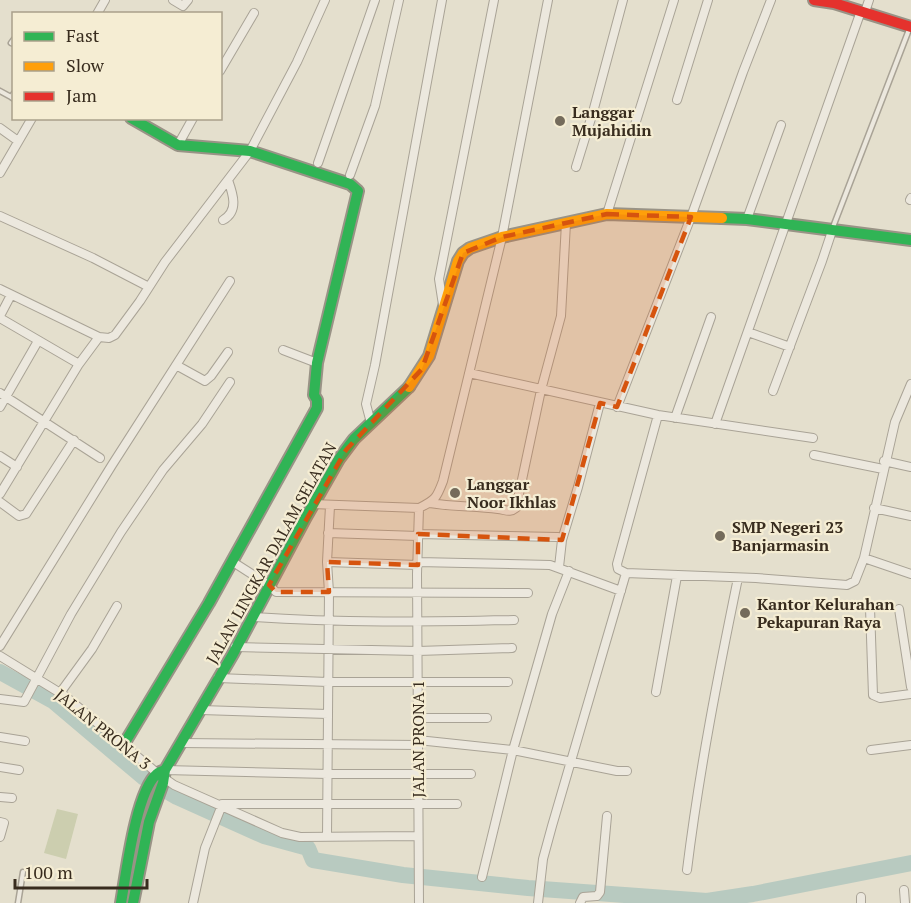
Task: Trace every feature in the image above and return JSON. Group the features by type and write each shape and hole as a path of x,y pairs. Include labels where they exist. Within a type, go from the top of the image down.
{"main road":[{"path":"814,0 834,3 910,26"},
{"path":"124,744 233,562 317,408 314,395 317,363 358,191 350,184 250,152 178,145 134,120"},
{"name":"JALAN LINGKAR DALAM SELATAN","path":"121,903 129,891 162,780 181,743 253,617 312,504 346,450 414,381 429,356 458,261 463,253 470,248 502,237 607,214 747,219 911,240"},
{"name":"JALAN LINGKAR DALAM SELATAN","path":"129,891 133,903"}],"street":[{"path":"173,0 184,7"},
{"path":"0,289 99,337 110,338 115,335 165,262 250,152 297,62 325,0"},
{"path":"318,163 375,0"},
{"path":"350,175 375,106 399,0"},
{"path":"371,423 366,404 442,0"},
{"path":"444,308 439,279 494,0"},
{"path":"312,504 419,508 434,501 443,481 502,237 548,0"},
{"path":"576,167 623,0"},
{"path":"607,214 674,0"},
{"path":"677,100 708,0"},
{"path":"617,407 691,217 771,0"},
{"path":"715,424 863,11 869,0"},
{"path":"222,68 254,13"},
{"path":"0,173 31,120"},
{"path":"178,145 192,120"},
{"path":"747,219 781,125"},
{"path":"0,128 18,141"},
{"path":"223,220 228,218 233,210 232,191 228,180"},
{"path":"0,216 149,286"},
{"path":"430,503 515,510 519,501 541,390 561,316 567,223"},
{"path":"773,391 832,231"},
{"path":"0,646 230,281"},
{"path":"11,295 0,317 79,364"},
{"path":"675,418 711,316"},
{"path":"748,332 790,347"},
{"path":"0,494 79,364 99,337"},
{"path":"0,407 3,395 38,341"},
{"path":"283,350 317,363"},
{"path":"176,365 206,381 228,352"},
{"path":"469,373 658,415 813,438"},
{"path":"0,699 24,702 71,614 121,532 163,470 202,424 230,382"},
{"path":"658,415 617,564 618,569 626,573 847,585 855,581 864,558 895,422 911,384"},
{"path":"3,395 100,458"},
{"path":"559,567 562,540 600,403"},
{"path":"0,502 19,516 26,514 74,440"},
{"path":"814,455 911,467"},
{"path":"0,456 16,467"},
{"path":"327,837 329,592 327,562 330,506"},
{"name":"JALAN PRONA 1","path":"419,508 417,574 419,903"},
{"path":"874,508 911,516"},
{"path":"328,533 557,537 562,540"},
{"path":"864,558 911,574"},
{"path":"233,562 276,592 528,593"},
{"path":"327,562 518,564 559,567 621,591"},
{"path":"482,877 513,750 552,614 569,571"},
{"path":"538,903 543,859 626,573"},
{"path":"656,692 677,576"},
{"path":"687,870 700,776 738,578"},
{"path":"60,693 92,649 117,606"},
{"path":"870,608 873,695 880,698 911,694"},
{"path":"899,609 911,687"},
{"path":"253,617 329,622 418,623 514,620"},
{"path":"235,647 329,651 512,648"},
{"name":"JALAN PRONA 3","path":"0,656 60,693 124,744 162,780 282,833 294,836 327,837 418,836"},
{"path":"218,678 328,682 508,682"},
{"path":"201,710 328,714"},
{"path":"418,718 487,717"},
{"path":"0,737 25,741"},
{"path":"181,743 328,745 418,742 513,750 627,771"},
{"path":"871,750 911,745"},
{"path":"0,767 19,770"},
{"path":"162,780 328,774 471,774"},
{"path":"0,797 12,798"},
{"path":"193,903 201,862 220,806 457,804"},
{"path":"580,903 583,897 597,896 600,892 608,816"},
{"path":"0,837 2,823"},
{"path":"904,890 905,903"}],"lane":[{"path":"832,231 910,26"},
{"path":"0,91 12,96"},
{"path":"18,903 23,872"}],"highlighted area":[{"path":"607,214 691,217 617,407 600,403 562,540 418,534 418,565 327,562 329,592 276,592 269,585 346,450 422,369 463,253 502,237"}],"green space":[{"path":"57,809 78,814 66,859 44,853"}],"waterway":[{"path":"0,672 53,701 143,777 177,797 264,836 308,848 313,860 403,875 528,888 707,901 911,863"}],"traffic: fast":[{"path":"124,744 209,603 317,408 314,395 317,363 358,191 350,184 250,151 178,145 134,120"},
{"path":"722,218 747,219 911,240"},
{"path":"121,903 133,834 143,797 150,783 158,773 165,770 233,654 339,459 354,439 409,387"},
{"path":"133,903 149,822 163,783 165,770"}],"traffic: slow":[{"path":"409,387 429,356 458,261 470,248 502,237 607,214 722,218"}],"traffic: jam":[{"path":"814,0 834,3 911,27"}],"place":[{"name":"Langgar Mujahidin","path":"560,121"},
{"name":"Langgar Noor Ikhlas","path":"455,493"},
{"name":"SMP Negeri 23 Banjarmasin","path":"720,536"},
{"name":"Kantor Kelurahan Pekapuran Raya","path":"745,613"}]}
